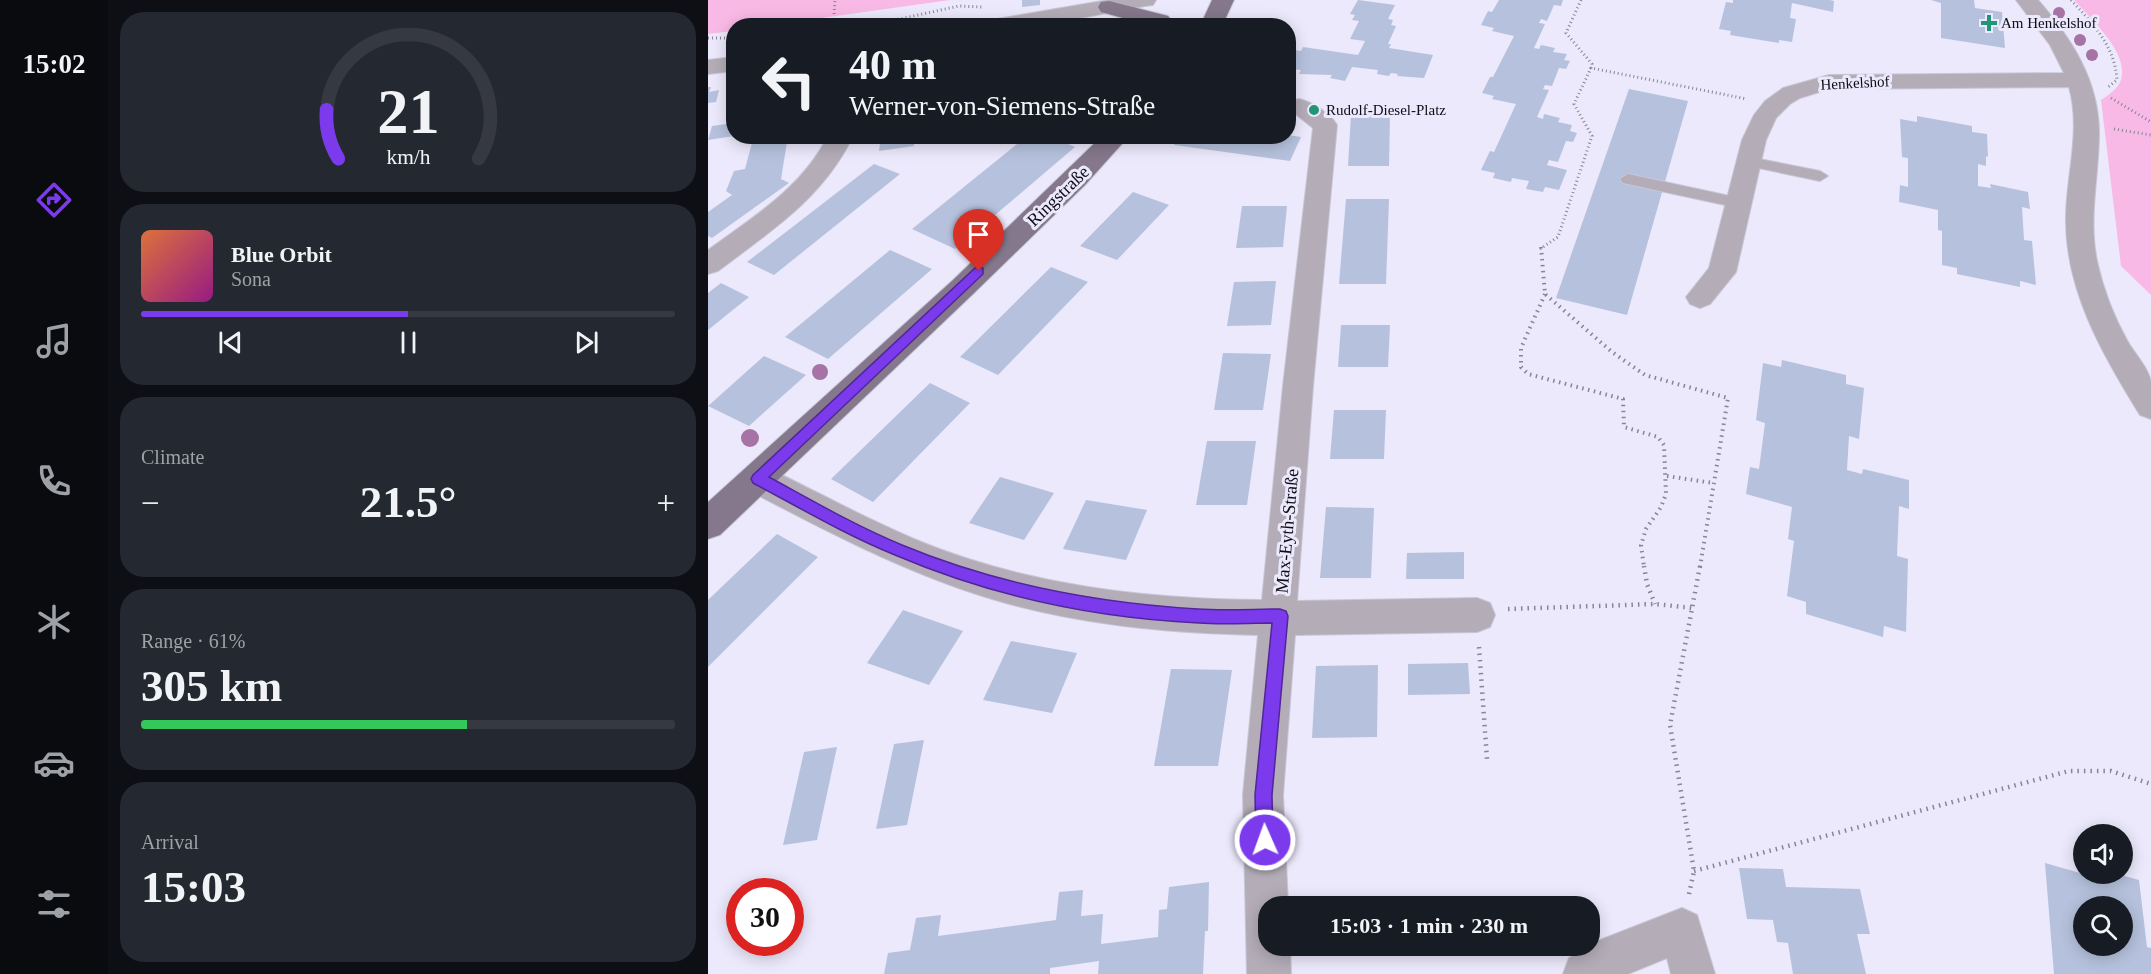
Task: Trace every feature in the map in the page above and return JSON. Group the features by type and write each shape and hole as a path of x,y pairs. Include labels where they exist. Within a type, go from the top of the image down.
{"main road":[{"path":"1215,18 1223,0"},
{"path":"1109,7 1149,18"},
{"name":"Ringstraße","path":"708,524 1012,240 1109,144"}],"street":[{"path":"1029,18 1082,6 1109,7 1145,0"},
{"path":"2027,0 2053,32 2081,84 2086,124 2078,221 2084,262 2108,334 2151,406"},
{"path":"708,67 726,65"},
{"name":"Henkelshof","path":"1700,297 1722,272 1760,124 1774,104 1797,89 1829,82 2081,84"},
{"name":"Max-Eyth-Straße","path":"1269,974 1263,795 1298,386 1312,116"},
{"path":"708,264 799,194 829,160 838,144"},
{"path":"758,479 863,534 901,551 995,584 1053,598 1121,609 1200,616 1477,615"},
{"path":"1585,974 1616,956 1682,930 1694,974"}],"lane":[{"path":"1749,162 1820,176"},
{"path":"1628,179 1739,203"}],"path":[{"path":"834,14 835,0"},
{"path":"1581,0 1566,33 1592,64 1574,104 1592,136 1558,237 1540,248 1545,294 1521,348 1521,367 1528,374 1623,399 1624,427 1658,437 1664,445 1667,476 1663,501 1646,529 1641,545 1647,584 1655,604"},
{"path":"2071,0 2106,41 2117,66 2117,80 2101,93 2081,84"},
{"path":"903,18 962,4 999,11 998,18"},
{"path":"708,38 726,38"},
{"path":"1591,68 1774,104"},
{"path":"2081,84 2102,93 2151,122"},
{"path":"2086,124 2151,135"},
{"path":"1545,294 1612,352 1645,375 1728,398 1693,608 1670,725 1694,871 1682,930"},
{"path":"1667,476 1713,483"},
{"path":"1486,759 1477,615 1519,607 1655,604 1693,608"},
{"path":"1694,871 2069,771 2091,768 2112,771 2151,784"}],"shaded area":[{"path":"708,0 950,0 821,18 726,18 726,32 708,34"},
{"path":"2074,0 2151,0 2151,295 2121,266 2101,100 2120,83 2121,65 2118,55 2105,34"}],"building":[{"path":"1022,0 1040,0 1040,5 1022,7"},
{"path":"1358,0 1395,5 1388,19 1393,20 1391,25 1396,26 1388,44 1391,44 1389,48 1433,55 1424,78 1397,76 1398,74 1391,73 1389,76 1377,74 1378,70 1352,67 1345,81 1330,78 1332,75 1299,74 1301,70 1296,70 1296,50 1301,51 1303,47 1358,55 1365,41 1350,39 1359,21 1352,20 1355,15 1350,14"},
{"path":"1499,0 1563,0 1561,6 1554,5 1547,21 1541,19 1539,23 1545,24 1534,48 1539,49 1541,45 1555,48 1553,52 1567,54 1564,60 1570,61 1566,69 1559,68 1552,86 1545,85 1543,89 1549,90 1537,117 1543,119 1544,114 1560,118 1558,122 1572,125 1570,131 1577,133 1573,142 1566,141 1558,162 1549,160 1547,165 1567,170 1559,190 1545,187 1543,192 1526,189 1529,181 1512,178 1511,182 1493,178 1495,173 1481,170 1490,151 1494,152 1516,104 1492,99 1494,96 1482,93 1514,36 1492,31 1494,28 1481,25 1488,11 1492,12"},
{"path":"1733,0 1834,1 1833,12 1792,3 1790,18 1796,19 1792,42 1779,40 1779,43 1730,35 1731,31 1719,29 1726,2 1733,3"},
{"path":"1931,0 1974,0 1975,8 2002,12 2005,48 1941,38 1941,3"},
{"path":"708,87 711,87 709,92 719,90 716,102 708,103"},
{"path":"1629,89 1688,101 1627,315 1556,298"},
{"path":"1351,114 1390,114 1389,166 1348,166"},
{"path":"1917,116 1972,126 1972,132 1987,134 1988,157 1986,156 1986,166 1978,164 1978,186 1991,188 1990,184 2028,192 2030,209 2022,207 2024,240 2032,241 2036,285 2020,281 2020,287 1957,274 1957,268 1942,265 1942,231 1938,230 1938,210 1899,202 1900,185 1908,187 1908,158 1902,157 1900,119 1917,122"},
{"path":"726,124 726,137 708,140 712,126"},
{"path":"1296,136 1301,137 1290,161 1174,145 1296,144"},
{"path":"752,144 787,144 781,179 789,183 712,238 708,236 708,212 732,195 726,191 734,171 745,169"},
{"path":"880,144 914,144 914,146 879,151"},
{"path":"1017,144 1068,144 1075,147 955,249 912,229"},
{"path":"874,164 900,174 774,275 747,262"},
{"path":"1133,192 1169,205 1117,260 1080,246"},
{"path":"1346,199 1389,199 1386,284 1339,284"},
{"path":"1242,206 1287,206 1283,247 1236,248"},
{"path":"890,250 932,269 828,359 785,337"},
{"path":"1051,267 1088,282 998,375 960,357"},
{"path":"1276,281 1271,325 1227,326 1234,282"},
{"path":"721,283 749,297 708,330 708,293"},
{"path":"1341,325 1390,325 1388,367 1338,367"},
{"path":"1223,353 1271,354 1263,410 1214,410"},
{"path":"764,356 806,375 749,426 708,406"},
{"path":"1782,360 1846,375 1846,384 1864,388 1859,439 1849,436 1847,470 1862,474 1863,469 1909,480 1909,509 1899,506 1897,556 1908,559 1906,632 1884,626 1883,637 1806,614 1806,602 1787,596 1794,541 1788,539 1792,507 1746,494 1750,467 1759,469 1765,423 1756,420 1763,363 1781,367"},
{"path":"930,383 970,403 873,502 831,479"},
{"path":"1334,410 1386,410 1384,459 1330,459"},
{"path":"1207,441 1256,441 1247,505 1196,505"},
{"path":"1000,477 1054,493 1024,540 969,523"},
{"path":"1086,500 1147,510 1126,560 1063,549"},
{"path":"1326,507 1374,508 1371,578 1320,578"},
{"path":"777,534 818,557 708,667 708,600"},
{"path":"1464,552 1464,579 1406,579 1407,553"},
{"path":"903,610 963,631 929,685 867,663"},
{"path":"1011,641 1077,653 1052,713 983,700"},
{"path":"1468,663 1470,694 1408,695 1408,664"},
{"path":"1378,665 1377,737 1312,738 1316,666"},
{"path":"1171,669 1232,670 1218,766 1154,766"},
{"path":"924,740 907,825 876,829 894,744"},
{"path":"837,747 817,840 783,845 804,752"},
{"path":"2045,863 2073,871 2073,884 2133,884 2133,878 2139,880 2147,947 2151,948 2151,974 2054,974"},
{"path":"1739,868 1783,869 1786,887 1860,889 1870,934 1857,934 1866,974 1793,974 1788,943 1777,942 1773,920 1747,919"},
{"path":"1209,882 1208,931 1205,931 1203,974 1098,974 1099,961 1050,968 1050,974 884,974 888,953 910,950 916,918 941,915 938,936 1056,920 1059,892 1083,890 1081,916 1103,914 1101,944 1158,937 1159,910 1167,909 1169,887"}],"place":[{"name":"Am Henkelshof","path":"1989,23"},
{"name":"Rudolf-Diesel-Platz","path":"1314,110"}],"route":[{"path":"979,271 758,479 863,534 901,551 995,584 1053,598 1121,609 1200,616 1280,616 1263,795 1265,840"}]}
